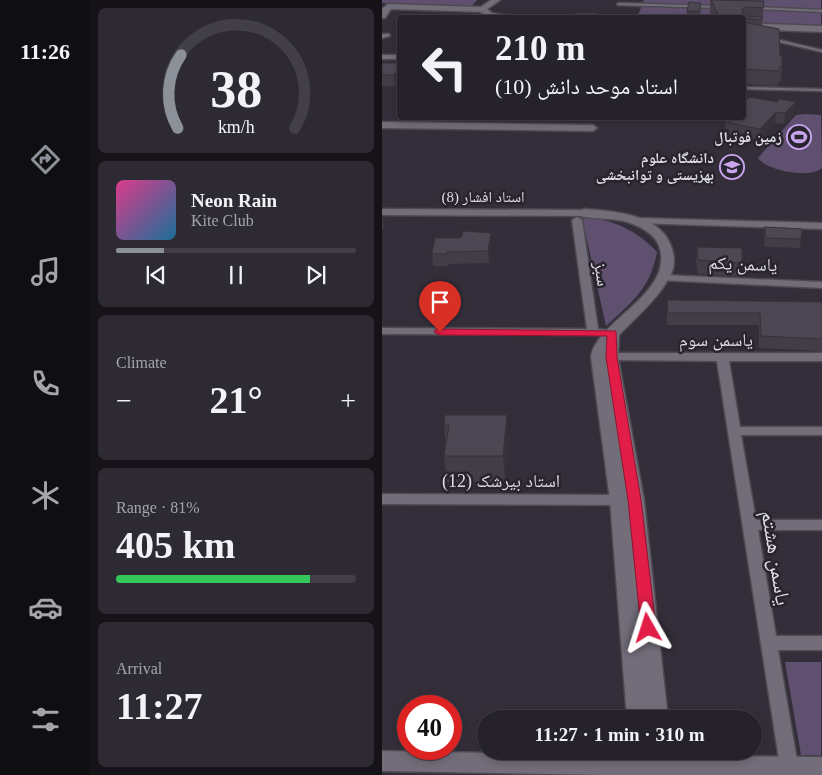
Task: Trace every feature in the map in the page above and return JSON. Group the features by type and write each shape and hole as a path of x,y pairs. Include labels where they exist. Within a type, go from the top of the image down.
{"street":[{"path":"480,10 486,0"},
{"path":"480,10 496,0"},
{"path":"382,16 385,6 480,10 490,15"},
{"path":"746,26 822,29"},
{"path":"382,57 397,57"},
{"path":"382,125 593,128"},
{"name":"استاد افشار (8)","path":"382,212 580,216"},
{"path":"580,216 614,215 639,221 822,226"},
{"name":"سبز","path":"580,216 593,333"},
{"path":"639,221 658,235 667,249 668,262 663,278 612,333 605,357 657,710"},
{"name":"یاسمن یکم","path":"663,278 822,285"},
{"path":"382,331 612,333"},
{"name":"یاسمن سوم","path":"605,357 822,357"},
{"name":"یاسمن هشتم","path":"722,357 789,766"},
{"path":"734,431 822,431"},
{"name":"استاد بیرشک (12)","path":"382,499 627,500"},
{"path":"627,500 637,710"},
{"path":"749,525 822,525"},
{"path":"769,643 822,643"},
{"path":"382,761 822,767"}],"lane":[{"path":"658,0 661,5"},
{"path":"619,4 726,7"},
{"path":"745,8 822,11"},
{"path":"762,38 822,51"},
{"path":"746,88 822,90"}],"shaded area":[{"path":"382,0 477,0 471,7 382,3"},
{"path":"644,0 821,0 821,26 746,23 746,15 638,15"},
{"name":"زمین فوتبال","path":"796,115 821,115 822,168 808,173 799,173 779,170 763,163 758,158"},
{"path":"582,218 603,220 624,227 642,238 657,252 650,276 639,294 606,326"},
{"path":"785,662 821,662 821,755 801,755"}],"building":[{"path":"711,0 764,1 763,8 744,7 742,9 743,15 718,15"},
{"path":"689,2 701,3 699,11 687,11"},
{"path":"575,13 596,13 595,15 575,15"},
{"path":"746,16 762,17 762,20 746,18"},
{"path":"746,23 779,29 782,67 779,67 779,71 746,69"},
{"path":"382,63 397,63 397,70 394,75 382,75"},
{"path":"750,97 777,102 779,99 796,102 785,113 776,112 760,129 729,123 733,120 746,120 746,100"},
{"path":"765,227 802,229 801,239 766,238"},
{"path":"463,231 491,233 488,251 432,254 435,238 461,238"},
{"path":"697,247 742,248 742,263 698,260"},
{"path":"667,300 822,302 822,339 761,336 760,313 668,313"},
{"path":"445,415 507,415 503,456 444,456 449,425 444,425"}],"place":[{"name":"زمین فوتبال","path":"799,137"},
{"name":"دانشگاه علوم بهزیستی و توانبخشی","path":"732,167"}],"route":[{"path":"440,332 612,333 611,357 635,500 648,628"}]}
